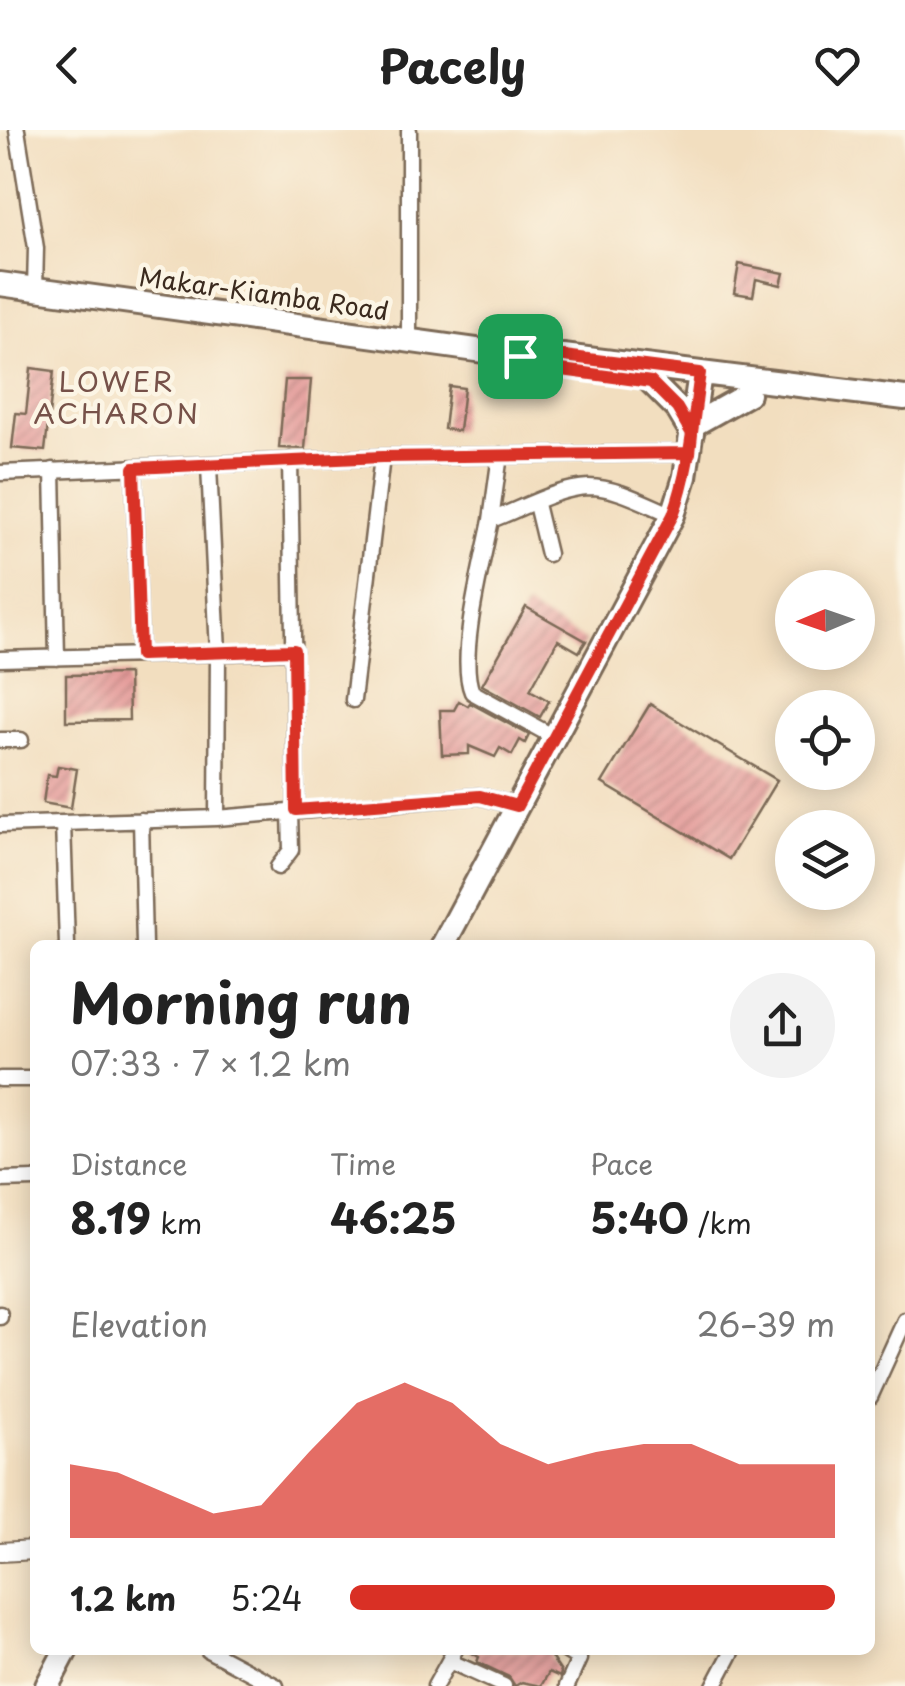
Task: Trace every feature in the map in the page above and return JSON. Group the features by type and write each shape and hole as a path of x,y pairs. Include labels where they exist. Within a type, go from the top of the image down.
{"main road":[{"name":"Makar-Kiamba Road","path":"0,284 520,356 564,356 699,380 905,398"},
{"name":"Makar-Kiamba Road","path":"520,356 562,370 651,382 699,380 748,394 840,406 905,406"},
{"path":"445,940 673,515 692,437 699,380"},
{"path":"651,382 677,408 692,437"},
{"path":"692,437 748,394"},
{"path":"46,1686 63,1655"}],"street":[{"path":"17,130 36,248 35,289"},
{"path":"409,130 409,341"},
{"path":"0,473 290,460 500,456 692,437"},
{"path":"500,456 466,672 472,692 554,738"},
{"path":"353,700 382,457"},
{"path":"278,867 292,842 293,811 290,460"},
{"path":"209,466 218,652 218,818"},
{"path":"134,468 140,655"},
{"path":"52,470 57,658"},
{"path":"491,520 554,495 587,487 628,497 673,515"},
{"path":"536,504 548,554"},
{"path":"0,659 294,650"},
{"path":"0,740 21,740"},
{"path":"0,825 218,818 480,796 517,806"},
{"path":"141,820 144,940"},
{"path":"63,823 66,940"},
{"path":"0,1080 30,1079"},
{"path":"0,1180 30,1178"},
{"path":"875,1386 905,1320"},
{"path":"0,1552 30,1550"},
{"path":"217,1655 276,1686"},
{"path":"435,1686 452,1655 504,1686"},
{"path":"567,1686 579,1663 574,1655"},
{"path":"714,1686 730,1655"}],"building":[{"path":"739,264 784,273 781,285 756,279 753,296 734,293"},
{"path":"31,368 54,371 45,451 12,448 16,413 26,414"},
{"path":"285,380 311,380 305,449 279,448"},
{"path":"449,386 464,388 459,431 444,429"},
{"path":"526,607 586,641 579,652 558,640 530,690 549,701 540,717 482,685"},
{"path":"128,674 129,720 66,721 66,675"},
{"path":"459,701 468,706 470,703 529,735 525,743 520,740 512,755 500,748 495,757 469,746 469,754 442,755 440,710 454,710"},
{"path":"650,704 775,779 729,859 602,783"},
{"path":"58,766 77,769 71,808 43,803 47,775 56,776"},
{"path":"476,1655 551,1655 560,1677 549,1672 541,1686 522,1682 515,1686 509,1677 477,1662"}],"district":[{"name":"LOWER ACHARON","path":"117,396"}],"route":[{"path":"520,356 562,370 651,382 677,408 692,434 690,453 382,457 134,468 140,655 294,650 296,810 480,796 517,806 673,515 690,453 700,373 564,356 520,356"}]}
